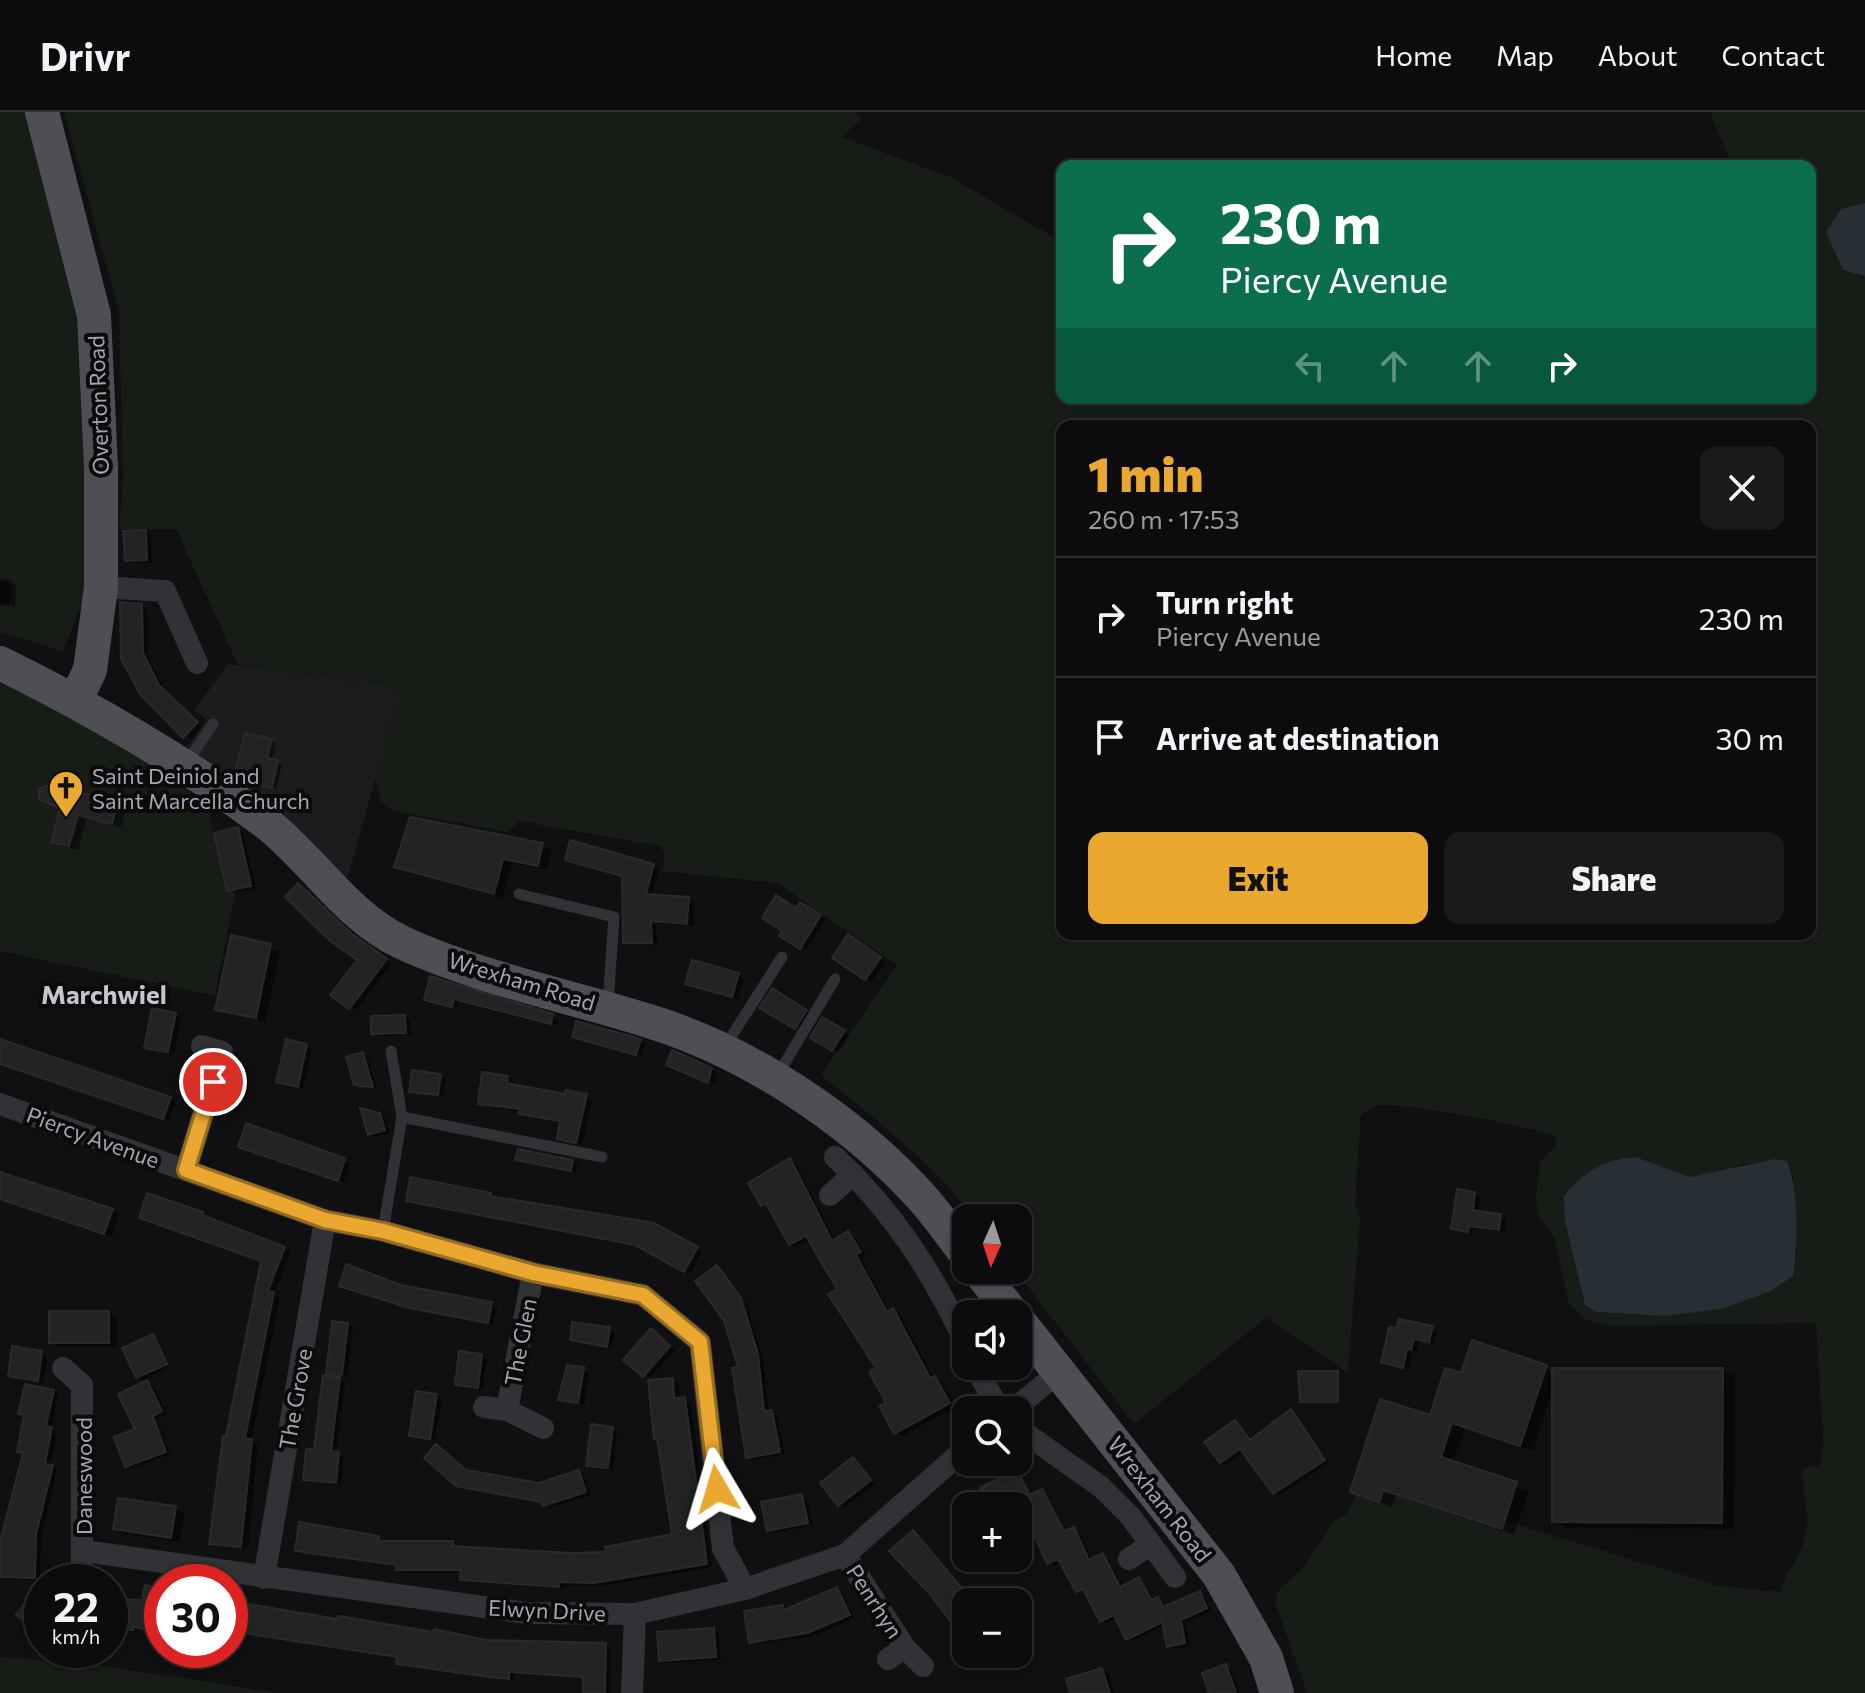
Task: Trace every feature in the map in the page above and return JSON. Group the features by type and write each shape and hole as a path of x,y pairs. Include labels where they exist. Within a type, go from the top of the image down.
{"main road":[{"name":"Overton Road","path":"42,112 94,315 101,467 101,587 90,670 75,701"},
{"name":"Wrexham Road","path":"0,663 75,701 266,823 353,910 400,941 474,968 659,1024 721,1052 834,1116 914,1188 952,1236"},
{"path":"989,1284 1002,1300"},
{"name":"Wrexham Road","path":"1032,1338 1219,1575 1266,1658 1277,1693"}],"street":[{"path":"101,587 170,586 197,663"},
{"name":"Piercy Avenue","path":"186,1170 222,1052 202,1046"},
{"name":"Piercy Avenue","path":"0,1104 325,1220 383,1231 533,1273 643,1295 700,1342 723,1548 745,1589"},
{"path":"835,1157 917,1250 952,1317"},
{"path":"830,1195 853,1174"},
{"name":"The Grove","path":"264,1578 325,1220"},
{"name":"The Glen","path":"507,1410 533,1273"},
{"name":"Daneswood","path":"63,1368 92,1384 83,1559"},
{"path":"1030,1396 1059,1372"},
{"name":"The Glen","path":"484,1407 507,1410 543,1428"},
{"path":"1032,1438 1101,1487 1151,1544 1175,1577"},
{"name":"Elwyn Drive","path":"83,1559 264,1578 527,1613 635,1614 745,1589 845,1555 952,1460"},
{"path":"1129,1559 1151,1544"},
{"name":"Penrhyn","path":"845,1555 896,1653 923,1666"},
{"path":"632,1693 635,1614"}],"lane":[{"path":"182,768 213,724"},
{"path":"519,894 614,917 608,1008"},
{"path":"721,1052 782,957"},
{"path":"774,1080 835,979"},
{"path":"383,1231 402,1117 391,1051"},
{"path":"402,1117 602,1157"}],"shaded area":[{"path":"0,112 31,112 79,287 94,572 63,651 0,632 0,603 10,603 11,580 0,579"},
{"path":"64,112 855,112 862,118 842,137 950,177 1056,239 1056,404 1816,404 1816,160 1730,160 1710,112 1865,112 1865,203 1841,209 1843,270 1865,276 1865,1693 1307,1693 1275,1602 1278,1591 1303,1568 1334,1521 1347,1514 1356,1494 1379,1502 1383,1490 1498,1528 1501,1533 1504,1521 1720,1586 1781,1592 1805,1538 1802,1471 1810,1466 1820,1468 1823,1438 1816,1323 1609,1326 1585,1319 1569,1304 1554,1237 1538,1216 1536,1199 1540,1162 1557,1144 1555,1136 1436,1110 1377,1106 1361,1115 1355,1204 1360,1218 1348,1372 1266,1318 1134,1424 1026,1284 1032,1284 1032,1204 963,1204 921,1160 821,1075 897,965 777,883 662,871 665,853 659,846 519,821 508,832 394,811 381,801 375,779 400,687 238,665 176,529 119,529 123,477 119,311","holes":["1636,1157 1689,1177 1714,1174 1744,1164 1787,1161 1793,1174 1797,1256 1745,1299 1721,1309 1665,1316 1596,1312 1585,1305 1577,1267"]},
{"path":"1865,203 1865,276 1843,270 1826,232 1841,209"},
{"path":"228,664 401,687 347,880 185,750 207,720 194,710"},
{"path":"0,684 53,701 184,783 194,800 207,803 227,890 236,889 215,996 0,951"},
{"path":"1636,1157 1690,1177 1775,1159 1787,1161 1794,1186 1796,1218 1793,1276 1771,1291 1721,1309 1665,1316 1596,1312 1585,1305 1565,1221 1564,1196 1596,1168"},
{"path":"0,1657 24,1659 24,1668 116,1668 281,1693 0,1693"}],"building":[{"path":"146,530 147,560 125,561 123,531"},
{"path":"120,602 142,604 143,653 159,685 198,722 183,738 141,696 121,659"},
{"path":"245,733 272,739 267,758 278,760 272,788 243,781 234,775"},
{"name":"Saint Deiniol and Saint Marcella Church","path":"46,786 118,801 112,824 78,815 69,846 51,842 60,808 39,799 39,789"},
{"path":"410,817 543,843 538,866 503,859 494,894 394,867"},
{"path":"238,827 251,886 227,891 214,833"},
{"path":"570,840 654,864 646,894 689,897 687,924 651,921 652,943 623,943 622,876 565,860"},
{"path":"298,883 350,932 387,959 349,1009 330,995 357,960 330,941 285,897"},
{"path":"776,895 796,908 800,902 821,915 800,949 779,936 782,931 762,918"},
{"path":"848,934 881,957 865,980 832,958"},
{"path":"231,935 271,944 256,1018 215,1010"},
{"path":"692,960 739,973 732,997 685,984"},
{"path":"430,976 553,1014 551,1024 454,999 452,1007 424,1000"},
{"path":"772,988 807,1010 795,1029 759,1008"},
{"path":"152,1008 176,1013 168,1052 144,1048"},
{"path":"405,1015 406,1033 371,1034 371,1016"},
{"path":"822,1017 845,1030 832,1051 810,1038"},
{"path":"576,1021 641,1039 636,1055 572,1037"},
{"path":"0,1039 171,1097 163,1119 0,1064"},
{"path":"286,1039 307,1044 298,1087 276,1082"},
{"path":"672,1050 712,1068 708,1083 666,1065"},
{"path":"363,1052 373,1087 354,1085 346,1057"},
{"path":"412,1070 441,1074 438,1095 409,1092"},
{"path":"482,1072 508,1076 507,1083 565,1094 566,1090 587,1094 576,1143 557,1139 560,1121 519,1114 520,1109 478,1104"},
{"path":"360,1108 380,1113 385,1130 368,1135"},
{"path":"246,1123 345,1158 338,1181 238,1147"},
{"path":"518,1149 573,1160 571,1171 515,1160"},
{"path":"790,1158 832,1241 848,1231 861,1252 856,1255 887,1312 893,1308 930,1378 935,1376 950,1403 894,1434 879,1406 886,1403 869,1372 876,1368 828,1294 837,1289 806,1236 789,1245 766,1203 761,1206 748,1183"},
{"path":"0,1172 113,1209 104,1234 0,1199"},
{"path":"410,1177 491,1193 491,1196 654,1223 698,1247 684,1272 635,1245 406,1201"},
{"path":"1457,1189 1475,1192 1473,1210 1501,1214 1499,1230 1469,1226 1468,1232 1451,1229"},
{"path":"147,1193 203,1212 202,1215 285,1247 268,1291 274,1292 245,1438 252,1439 241,1547 209,1544 223,1436 226,1436 261,1261 139,1218"},
{"path":"346,1264 401,1285 492,1302 488,1323 409,1308 339,1286"},
{"path":"717,1265 741,1298 758,1354 764,1411 772,1410 780,1452 746,1458 732,1368 738,1367 724,1321 695,1281"},
{"path":"49,1311 109,1311 109,1343 49,1343"},
{"path":"1399,1319 1433,1326 1429,1342 1414,1339 1411,1350 1407,1349 1403,1368 1381,1362 1389,1327 1396,1329"},
{"path":"332,1321 348,1323 342,1375 326,1373"},
{"path":"572,1322 610,1327 607,1347 570,1340"},
{"path":"651,1328 670,1346 643,1377 623,1360"},
{"path":"153,1334 167,1364 136,1378 122,1348"},
{"path":"1472,1340 1547,1365 1520,1446 1452,1423 1441,1457 1517,1482 1502,1529 1383,1490 1379,1502 1350,1492 1380,1399 1430,1415 1445,1368 1461,1373"},
{"path":"12,1346 42,1351 38,1381 8,1376"},
{"path":"459,1351 482,1354 478,1388 455,1385"},
{"path":"567,1365 584,1367 578,1403 558,1400"},
{"path":"1552,1368 1723,1368 1722,1523 1552,1522"},
{"path":"1298,1371 1338,1371 1338,1402 1300,1402"},
{"path":"323,1375 340,1377 331,1451 339,1452 336,1483 303,1480 306,1449 314,1449"},
{"path":"673,1378 674,1398 685,1397 707,1564 594,1583 559,1582 559,1587 460,1580 461,1570 396,1570 396,1565 295,1551 299,1522 379,1536 379,1541 453,1541 453,1546 571,1553 606,1552 605,1547 672,1534 657,1439 654,1439 648,1380"},
{"path":"147,1380 162,1411 153,1416 166,1452 125,1467 114,1437 135,1429 118,1394"},
{"path":"25,1384 54,1390 46,1426 52,1427 45,1464 53,1465 36,1534 35,1564 24,1564 24,1578 0,1577 0,1542 23,1453 17,1452 24,1415 18,1414"},
{"path":"416,1391 437,1394 430,1439 409,1436"},
{"path":"1291,1409 1325,1460 1273,1494 1240,1449 1220,1463 1204,1442 1235,1420 1250,1440"},
{"path":"591,1424 613,1427 608,1468 586,1466"},
{"path":"436,1444 466,1470 539,1483 579,1470 586,1492 543,1506 541,1502 456,1486 424,1458"},
{"path":"853,1457 871,1480 838,1506 820,1483"},
{"path":"1003,1476 1020,1476 1028,1492 982,1492 980,1488"},
{"path":"1042,1489 1064,1531 1074,1527 1089,1560 1103,1553 1120,1587 1139,1577 1151,1600 1158,1597 1163,1607 1200,1591 1207,1608 1181,1620 1185,1643 1167,1647 1162,1622 1126,1640 1114,1615 1100,1622 1083,1589 1076,1592 1058,1559 1047,1564 1032,1530 1032,1494"},
{"path":"802,1494 808,1523 767,1531 761,1502"},
{"path":"118,1498 176,1506 171,1538 113,1529"},
{"path":"913,1530 962,1588 952,1588 952,1623 929,1593 889,1551"},
{"path":"837,1587 850,1615 807,1633 749,1643 744,1611 783,1605 784,1610"},
{"path":"144,1590 144,1629 133,1627 133,1630 128,1630 128,1600 142,1600"},
{"path":"24,1604 24,1621 16,1615"},
{"path":"248,1604 433,1632 434,1629 485,1640 606,1643 605,1693 583,1693 583,1677 509,1672 509,1679 488,1677 396,1664 397,1657 248,1634"},
{"path":"714,1628 716,1657 659,1661 657,1632"},
{"path":"1226,1664 1236,1693 1209,1693 1202,1673"},
{"path":"1102,1668 1110,1693 1070,1693 1066,1679"}],"place":[{"name":"Saint Deiniol and Saint Marcella Church","path":"66,819"}],"district":[{"name":"Marchwiel","path":"104,993"}],"route":[{"path":"213,1082 186,1170 325,1220 383,1231 533,1273 643,1295 700,1342 717,1489"}]}
